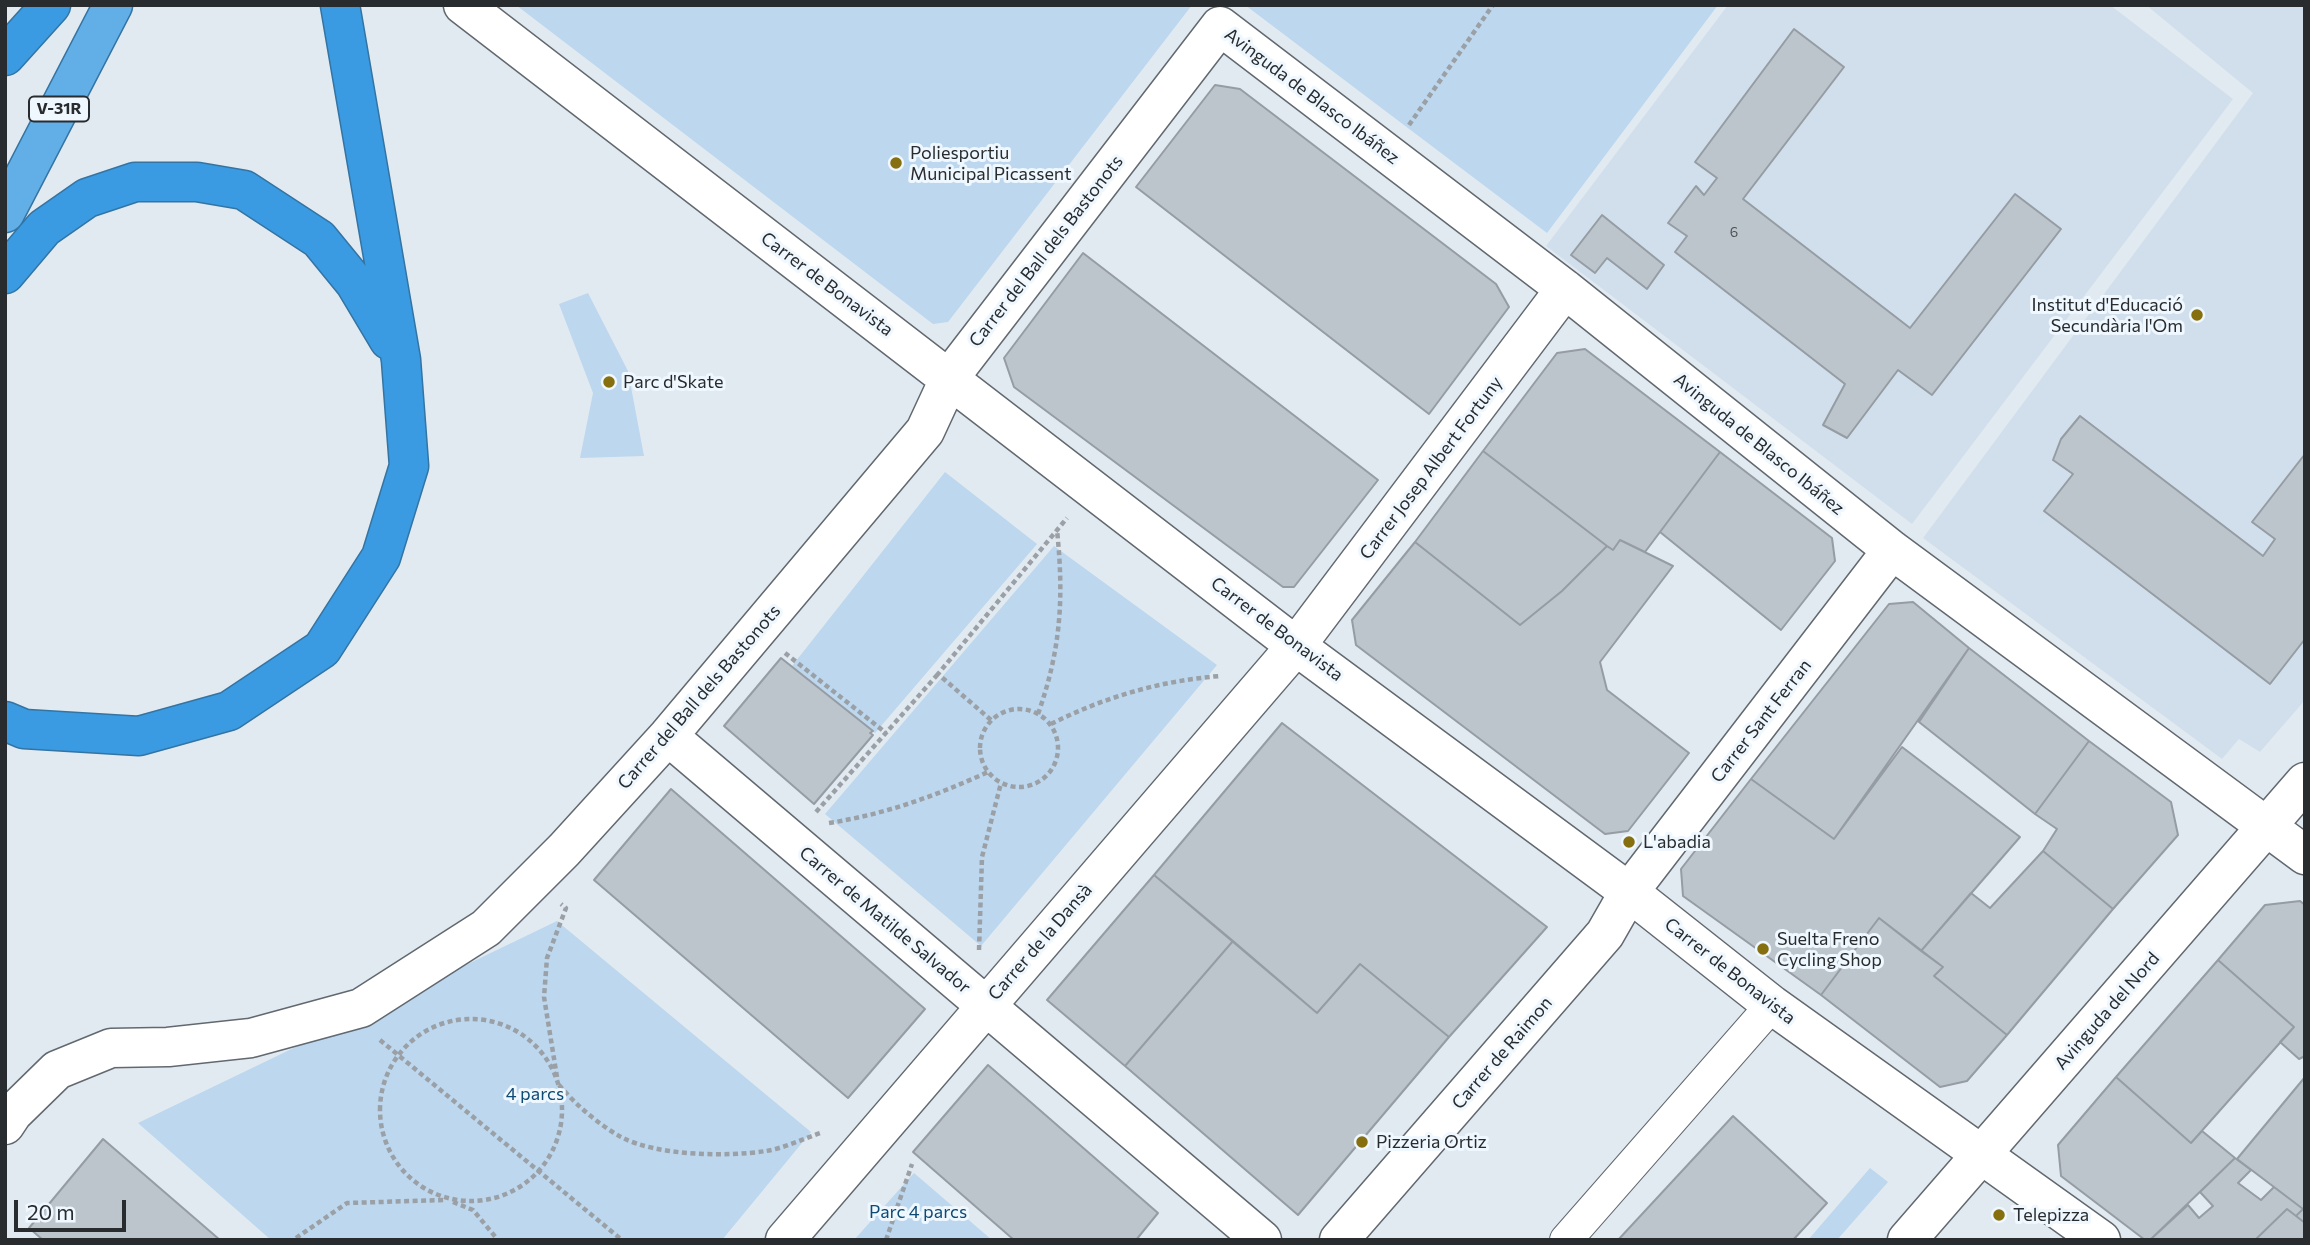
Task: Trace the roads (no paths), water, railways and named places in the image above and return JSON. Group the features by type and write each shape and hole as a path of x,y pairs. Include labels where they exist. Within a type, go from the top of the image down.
{"highway":[{"path":"5,56 51,5"},
{"name":"V-31R","path":"5,213 113,5"},
{"path":"5,721 24,729 139,736 229,711 322,649 381,557 408,466 401,360 340,5"},
{"path":"5,274 44,228 87,198 135,182 197,183 244,190 319,239 355,283 401,360"}],"street":[{"name":"Carrer de Bonavista","path":"463,5 1297,646 1629,892 1772,1005 2101,1240"},
{"name":"Carrer del Ball dels Bastonots","path":"5,1125 57,1070 111,1048 168,1047 251,1038 360,1008 486,928 564,850 668,736 925,431 950,377 1220,26"},
{"name":"Avinguda de Blasco Ibáñez","path":"1220,26 1564,289 1892,550 2305,855"},
{"name":"Carrer Josep Albert Fortuny","path":"1297,646 1564,289"},
{"name":"Carrer Sant Ferran","path":"1629,892 1892,550"},
{"name":"Carrer de la Dansà","path":"785,1240 1297,646"},
{"name":"Carrer de Matilde Salvador","path":"668,736 1262,1240"},
{"name":"Avinguda del Nord","path":"1908,1240 2305,782"},
{"name":"Carrer de Raimon","path":"1339,1240 1605,934 1629,892"},
{"path":"1566,1240 1772,1005"}],"place":[{"name":"Poliesportiu Municipal Picassent","path":"896,163"},
{"name":"Institut d'Educació Secundària l'Om","path":"2197,315"},
{"name":"Parc d'Skate","path":"609,382"},
{"name":"L'abadia","path":"1629,842"},
{"name":"Suelta Freno Cycling Shop","path":"1763,949"},
{"name":"Pizzeria Ortiz","path":"1362,1142"},
{"name":"Telepizza","path":"1999,1215"}],"park label":[{"name":"4 parcs","path":"535,1094"},
{"name":"Parc 4 parcs","path":"918,1212"}]}
